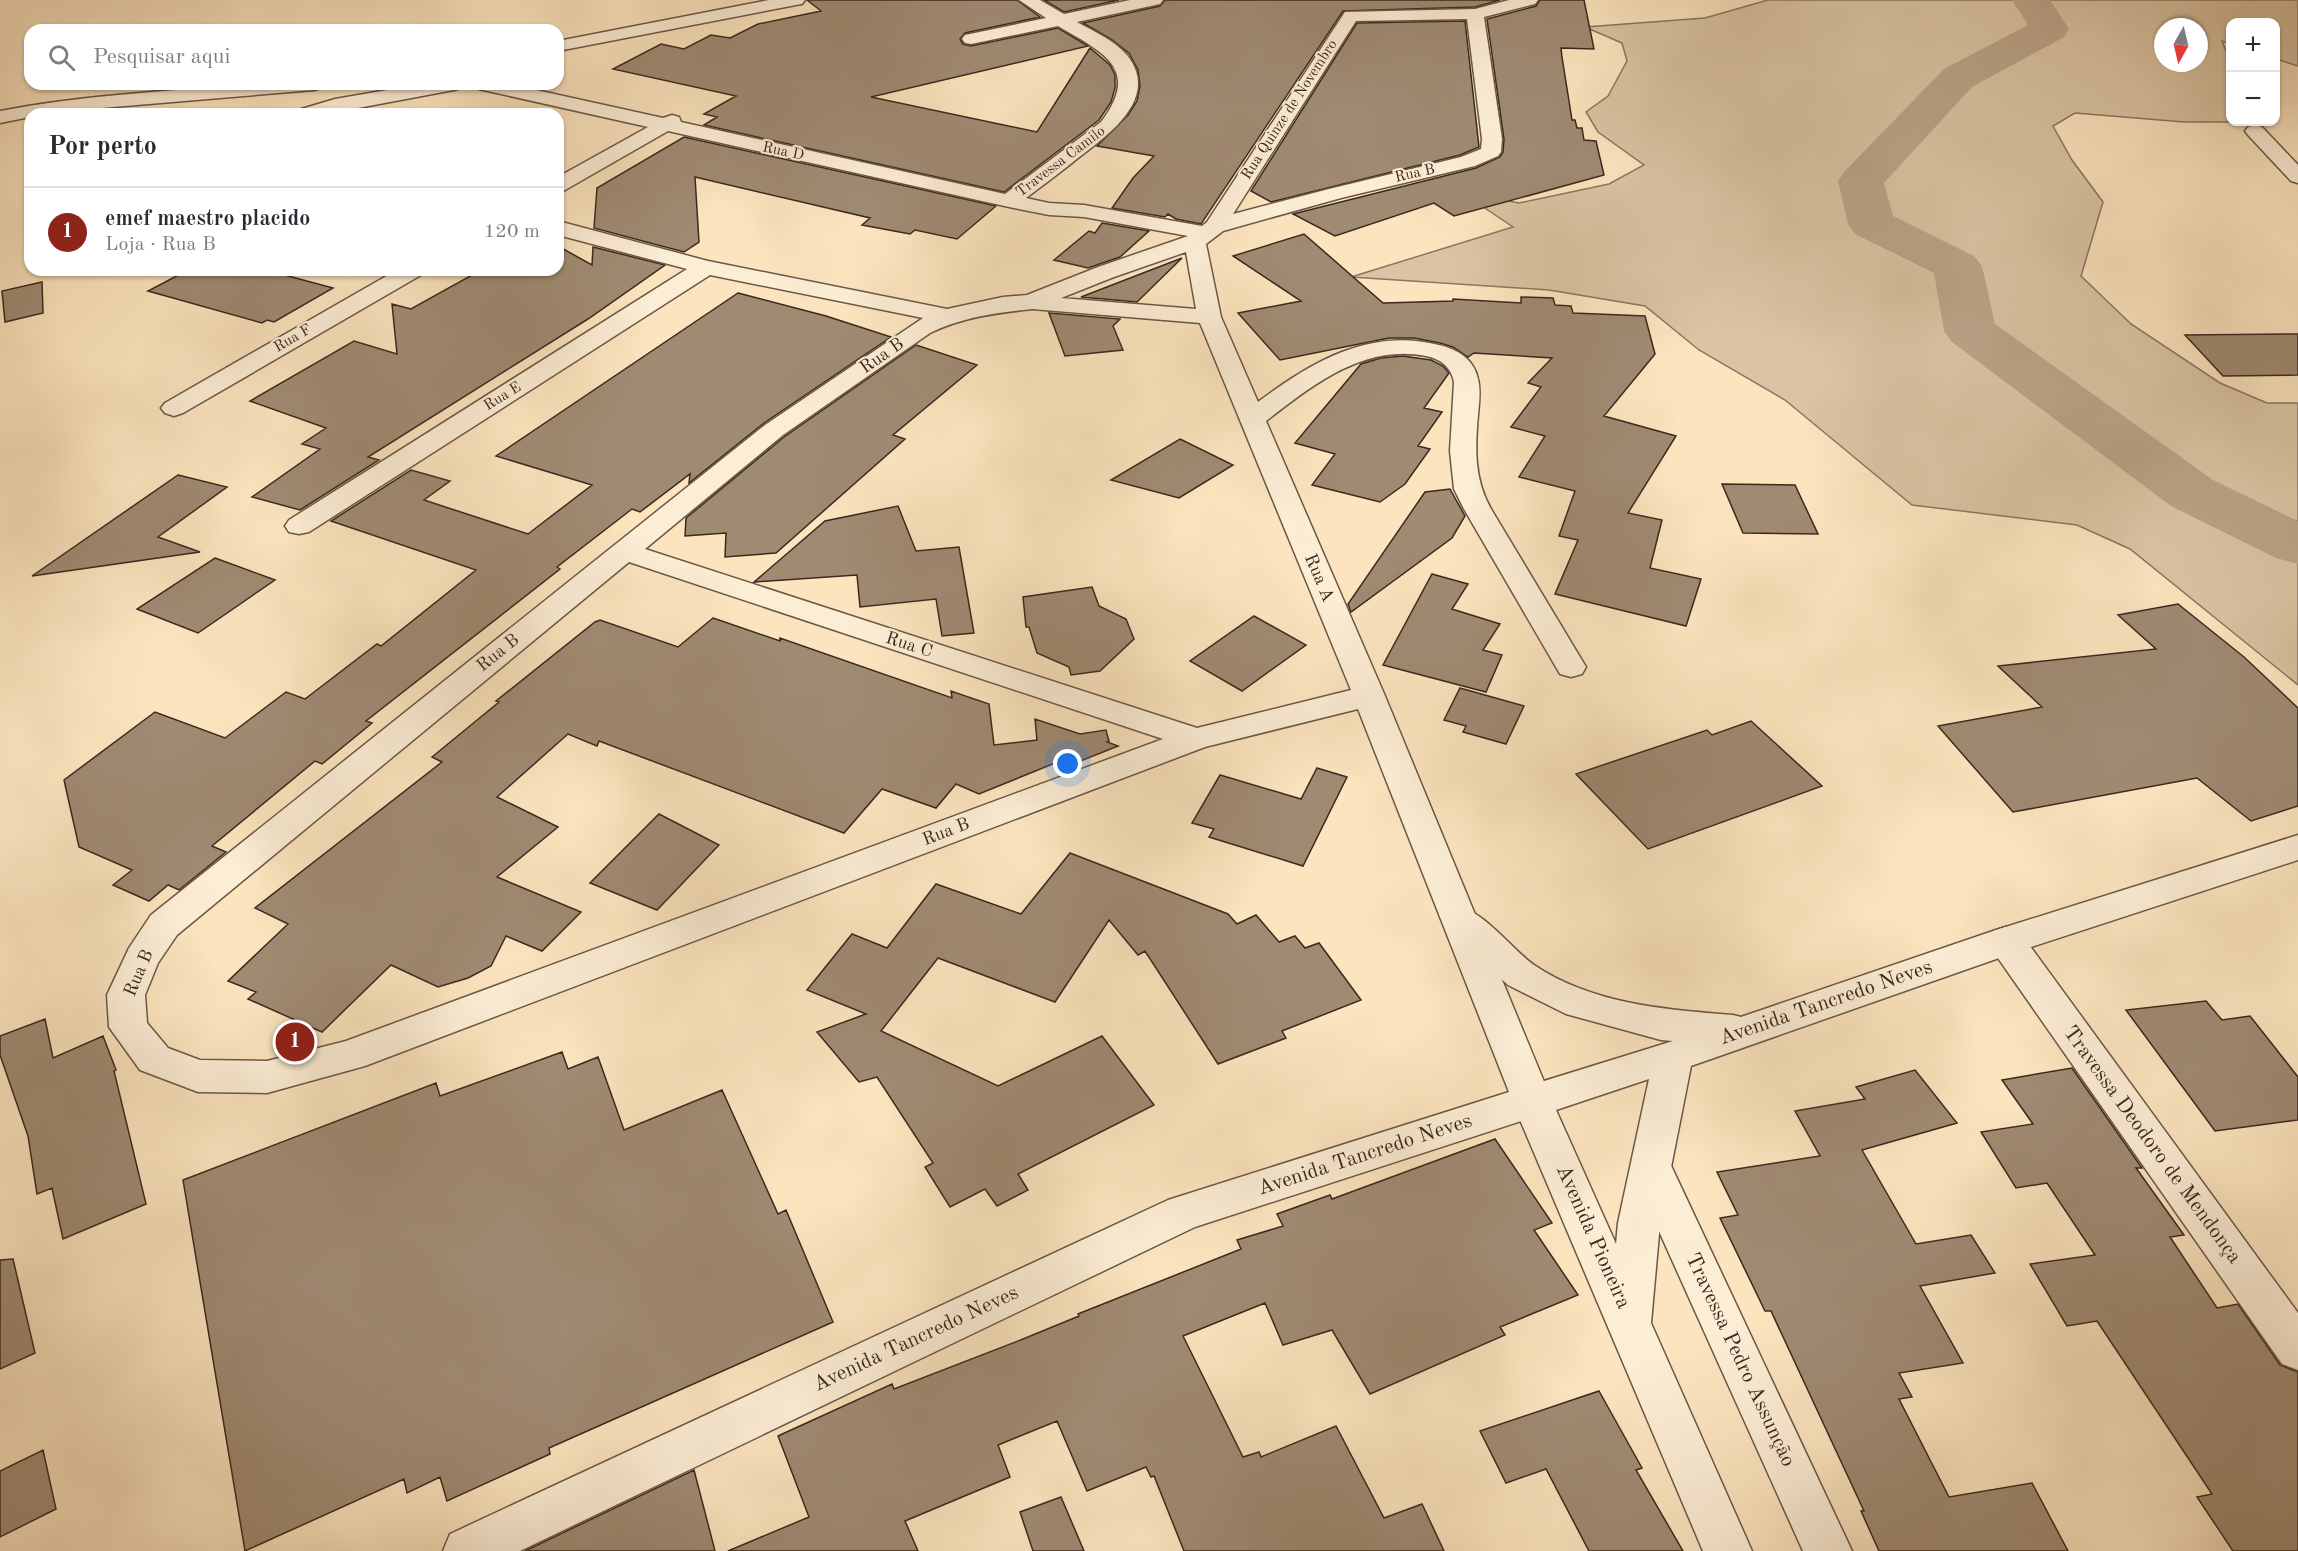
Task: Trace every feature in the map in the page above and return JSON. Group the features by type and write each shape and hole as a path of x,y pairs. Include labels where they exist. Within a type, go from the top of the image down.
{"street":[{"path":"564,45 796,0"},
{"name":"Travessa Camilo","path":"1017,196 1108,126 1119,113 1128,90 1129,79 1121,58 1110,49 1028,0"},
{"path":"971,39 1154,0"},
{"path":"1475,14 1529,0"},
{"name":"Rua Quinze de Novembro","path":"1205,234 1345,10 1475,14"},
{"name":"Rua B","path":"1369,696 1196,739 351,1055 267,1077 198,1076 154,1059 128,1027 126,995 142,958 164,925 774,430 922,328 947,316 1003,304 1031,302 1205,234 1336,193 1468,162 1491,152 1492,139 1475,14"},
{"path":"51,108 112,100 255,90"},
{"path":"325,108 420,90"},
{"name":"Rua D","path":"509,90 663,126 1017,196"},
{"name":"Rua D","path":"561,90 682,116 1017,196 1049,209 1084,211 1205,234"},
{"path":"0,117 24,113"},
{"path":"564,183 682,116"},
{"path":"2255,131 2298,177"},
{"path":"564,230 706,267 947,316"},
{"name":"Rua A","path":"1205,234 1209,317 1462,922"},
{"name":"Rua E","path":"299,526 706,267"},
{"name":"Rua F","path":"174,408 403,276"},
{"path":"1031,302 1209,317"},
{"path":"1252,418 1305,378 1333,362 1364,351 1394,346 1419,346 1440,352 1454,360 1464,371 1467,390 1462,456 1468,490 1571,667"},
{"name":"Rua C","path":"623,551 1196,739"},
{"name":"Avenida Tancredo Neves","path":"466,1551 1183,1213 1674,1056 2006,941 2298,847"},
{"path":"1462,922 1521,975 1580,1004 1661,1024 1747,1031"},
{"name":"Avenida Pioneira","path":"1462,922 1532,1101 1728,1551"},
{"name":"Travessa Deodoro de Mendonça","path":"2006,941 2298,1349"},
{"path":"1630,1322 1639,1223 1674,1056"},
{"name":"Travessa Pedro Assunção","path":"1652,1169 1828,1551"}],"shaded area":[{"path":"1768,0 2298,0 2298,66 2280,60 2280,18 2226,18 2226,42 2222,41 2226,51 2226,122 2184,122 2075,113 2053,126 2072,160 2103,202 2081,276 2131,324 2220,383 2267,403 2298,403 2298,685 2130,549 2077,525 1912,505 1785,400 1699,350 1645,306 1549,290 1351,277 1513,227 1461,192 1519,203 1609,184 1644,165 1598,132 1586,112 1608,96 1627,61 1622,43 1585,27 1705,18"}],"building":[{"path":"807,0 1017,0 1040,17 965,33 960,39 963,44 971,46 1058,28 1088,46 871,97 1037,132 1090,48 1110,65 1115,75 1115,88 1111,102 1099,120 1004,192 704,125 717,117 704,114 736,96 613,69 661,44 684,49 711,35 730,38 758,24 821,11"},
{"path":"1044,0 1119,0 1064,12"},
{"path":"1165,0 1500,0 1475,7 1343,11 1201,224 1176,219 1168,214 1165,217 1112,208 1133,178 1154,156 1097,146 1128,115 1137,101 1140,86 1138,70 1129,53 1111,39 1083,23 1160,6"},
{"path":"1540,0 1584,0 1594,49 1561,48 1562,57 1572,120 1575,120 1577,128 1582,128 1584,140 1596,141 1604,175 1454,216 1434,203 1335,236 1293,214 1476,168 1500,157 1503,152 1504,139 1487,19 1536,6"},
{"path":"1465,21 1479,147 1460,155 1271,202 1251,191 1357,23"},
{"path":"684,137 996,206 957,239 915,230 910,234 862,225 870,218 695,177 699,242 684,252 594,228 597,188"},
{"path":"1102,223 1149,231 1120,257 1088,268 1054,260 1089,231 1095,233"},
{"path":"1304,234 1383,303 1453,301 1453,299 1521,303 1521,297 1553,298 1555,305 1571,306 1573,313 1645,316 1655,354 1604,416 1676,436 1628,513 1662,520 1650,568 1701,579 1686,626 1555,594 1578,540 1559,536 1575,491 1519,477 1545,436 1511,427 1541,387 1528,383 1552,358 1474,353 1468,357 1453,347 1440,343 1414,338 1389,338 1280,360 1238,313 1301,301 1233,256"},
{"path":"593,247 665,265 588,319 368,457 379,460 300,510 252,497 320,449 302,444 326,428 250,401 354,341 397,354 392,304 411,309 470,276 564,276 564,249 592,265"},
{"path":"1182,258 1137,302 1081,297"},
{"path":"177,276 288,276 333,288 274,322 267,320 262,323 148,291"},
{"path":"42,282 43,313 5,322 2,291"},
{"path":"738,293 826,316 891,337 764,423 689,483 690,474 640,512 632,509 557,567 560,569 366,721 372,723 322,764 315,761 212,846 226,852 179,890 168,885 149,901 113,885 132,870 79,847 64,780 155,712 225,738 286,692 305,699 377,644 381,646 476,570 331,521 411,470 450,481 424,500 528,534 592,485 496,456"},
{"path":"1049,313 1120,319 1113,326 1123,350 1065,356"},
{"path":"2298,334 2298,375 2223,376 2185,335"},
{"path":"916,345 977,365 893,435 905,439 776,553 725,557 726,533 685,536 686,518 784,437"},
{"path":"1403,356 1431,360 1443,366 1449,373 1424,408 1442,412 1418,446 1430,449 1405,484 1380,502 1312,485 1335,454 1295,443 1361,364 1381,358"},
{"path":"1180,439 1233,465 1179,498 1111,480"},
{"path":"178,475 227,487 158,537 200,552 32,576"},
{"path":"1722,484 1795,485 1818,534 1743,533"},
{"path":"1450,489 1465,516 1452,538 1351,612 1348,604 1425,492"},
{"path":"898,506 916,551 959,547 974,633 942,636 936,599 860,607 857,575 754,582 825,521"},
{"path":"215,558 275,580 198,633 137,609"},
{"path":"1432,574 1468,584 1452,609 1500,624 1483,650 1502,655 1486,692 1383,665"},
{"path":"1092,587 1099,606 1126,619 1134,639 1100,671 1071,675 1069,667 1037,653 1029,627 1026,627 1023,597"},
{"path":"2178,604 2244,657 2298,708 2298,806 2251,821 2197,778 2013,812 1938,726 2042,707 1998,666 2156,649 2118,615"},
{"path":"1254,616 1306,645 1242,691 1190,661"},
{"path":"713,618 780,641 780,638 952,698 951,691 989,704 994,745 1037,740 1035,719 1080,734 1106,730 1109,741 1107,742 1118,746 1068,766 1060,761 979,794 956,784 936,808 882,789 844,833 599,741 597,746 568,734 497,797 558,827 497,877 581,912 542,951 506,936 491,966 468,978 438,987 391,965 322,1032 248,999 256,992 228,981 288,924 255,908 442,762 432,757 499,702 496,701 595,622 600,620 678,647"},
{"path":"1460,688 1524,706 1506,744 1463,732 1466,726 1444,720"},
{"path":"1751,721 1822,786 1648,849 1576,774 1707,730 1712,735"},
{"path":"1317,768 1347,777 1303,866 1209,837 1214,829 1192,823 1220,775 1301,799"},
{"path":"659,814 719,845 657,910 590,883"},
{"path":"1070,853 1228,914 1237,924 1256,915 1279,942 1295,936 1305,948 1319,943 1361,1000 1282,1031 1286,1038 1218,1064 1145,951 1138,955 1109,920 1055,1002 938,958 881,1031 998,1086 1102,1036 1154,1105 1018,1174 1028,1190 997,1206 985,1189 950,1207 925,1167 933,1163 877,1077 859,1082 817,1032 866,1014 807,990 852,934 887,948 936,884 1021,914"},
{"path":"2206,1001 2222,1020 2250,1016 2298,1077 2298,1120 2215,1131 2126,1010"},
{"path":"45,1019 53,1058 103,1036 116,1070 114,1071 146,1204 63,1239 52,1188 37,1194 28,1136 0,1055 0,1036"},
{"path":"562,1052 568,1069 598,1057 624,1130 722,1090 778,1214 786,1210 833,1322 549,1448 550,1454 447,1501 440,1477 407,1493 404,1479 245,1551 183,1180 436,1083 440,1096"},
{"path":"2072,1068 2142,1168 2136,1168 2184,1235 2170,1237 2217,1308 2238,1304 2280,1365 2298,1372 2298,1551 2233,1551 2197,1497 2212,1494 2097,1321 2067,1326 2030,1264 2095,1255 2047,1183 2016,1188 1981,1132 2033,1124 2002,1080"},
{"path":"1915,1070 1957,1123 1862,1150 1916,1244 1971,1235 1995,1273 1920,1286 1963,1363 1899,1373 1912,1397 1899,1399 1949,1497 2032,1483 2068,1551 1879,1551 1861,1511 1864,1511 1771,1311 1765,1311 1720,1218 1738,1215 1717,1172 1820,1156 1795,1111 1865,1099 1856,1087"},
{"path":"1495,1139 1552,1223 1534,1230 1578,1295 1500,1327 1505,1335 1370,1394 1332,1330 1283,1345 1265,1303 1183,1336 1243,1457 1259,1452 1261,1457 1336,1426 1384,1518 1422,1504 1444,1551 1184,1551 1154,1476 1151,1477 1146,1467 1087,1491 1057,1421 998,1445 1010,1477 905,1521 918,1551 728,1551 809,1517 778,1436 892,1384 894,1389 1023,1339 1079,1316 1078,1314 1241,1249 1237,1240 1283,1226 1277,1214 1330,1195 1332,1199"},
{"path":"13,1259 35,1353 0,1369 0,1260"},
{"path":"1599,1391 1642,1468 1636,1470 1683,1551 1589,1551 1546,1469 1506,1483 1480,1431"},
{"path":"43,1450 56,1509 0,1537 0,1471"},
{"path":"694,1470 715,1551 525,1551"},
{"path":"1061,1497 1084,1551 1033,1551 1020,1512"}],"waterway":[{"path":"2031,0 2050,29 1958,78 1861,181 1872,224 1957,266 1970,331 2192,493 2298,545"}],"place":[{"name":"emef maestro placido","path":"295,1042"}]}
